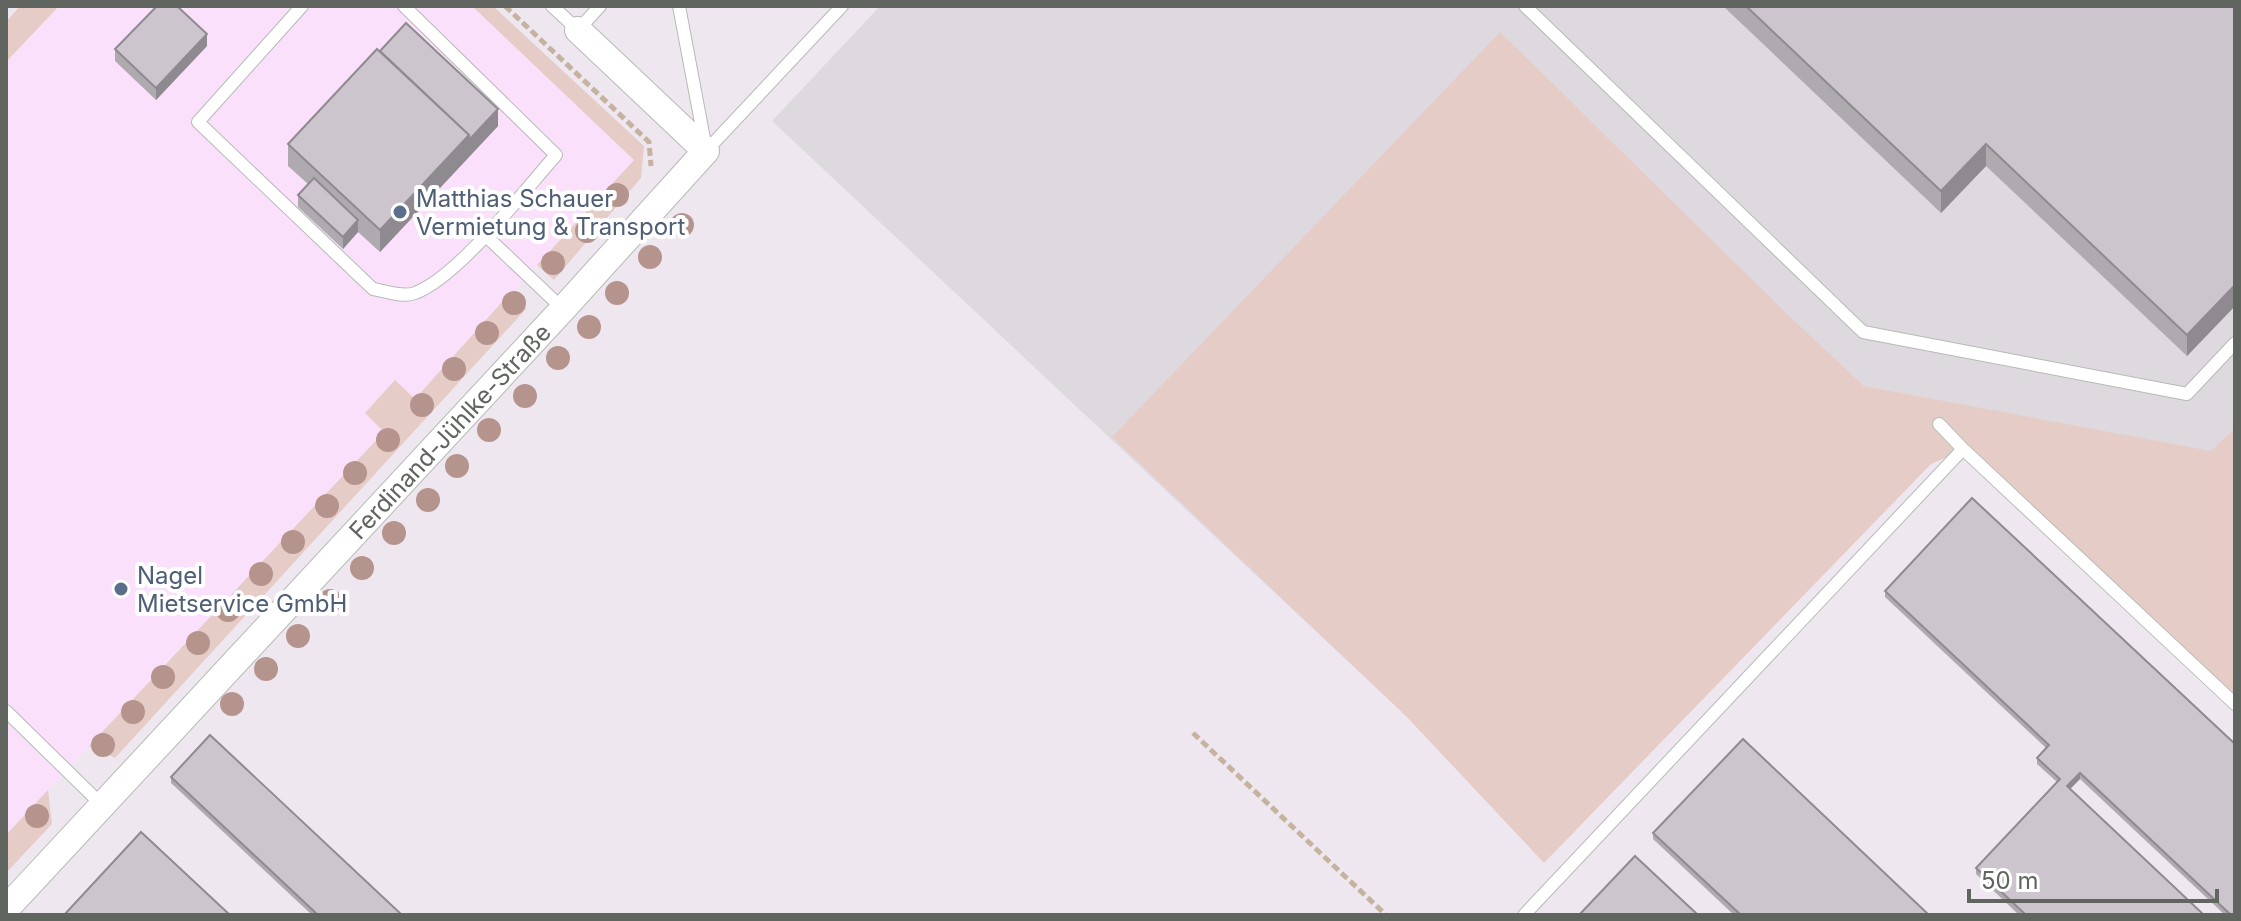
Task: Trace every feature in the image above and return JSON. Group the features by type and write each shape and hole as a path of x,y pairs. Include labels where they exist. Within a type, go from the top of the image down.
{"street":[{"path":"578,30 706,151"},
{"name":"Ferdinand-Jühlke-Straße","path":"6,909 706,151"}],"lane":[{"path":"302,6 198,122 373,289 412,295 437,281 485,235 556,155 404,6"},
{"path":"552,6 578,30 600,6"},
{"path":"679,6 706,151"},
{"path":"706,151 842,6"},
{"path":"1525,6 1863,332 2187,394 2235,343"},
{"path":"485,235 563,309"},
{"path":"1939,424 2235,704"},
{"path":"1524,915 1963,449"},
{"path":"6,711 103,806"}],"path":[{"path":"505,6 649,142 651,164 645,176"},
{"path":"1193,733 1386,915"}],"shaded area":[{"path":"20,6 59,6 6,62 6,22"},
{"path":"59,6 472,6 635,160 414,399 395,381 365,413 385,432 6,835 6,62"},
{"path":"472,6 493,6 644,146 641,178 554,280 537,265 634,160"},
{"path":"880,6 2235,6 2235,428 2212,452 1864,386 1785,313 1405,715 772,121"},
{"path":"1500,32 1864,386 2211,451 2235,428 2235,705 1963,450 1931,464 1544,863 1405,715 1112,437"},
{"path":"511,292 526,309 115,758 89,746 384,432 365,413 395,380 415,399"},
{"path":"48,790 52,824 6,873 6,835"}],"building":[{"path":"157,6 177,6 207,34 156,88 115,49"},
{"path":"1746,6 2235,6 2235,285 2187,335 1986,144 1941,191"},
{"path":"406,23 498,109 469,140 469,135 380,51"},
{"path":"377,49 469,135 380,230 288,144"},
{"path":"314,178 358,220 343,237 298,195"},
{"path":"1972,498 2235,744 2235,915 2231,915 2080,773 2067,786 2204,915 2026,915 1976,868 2060,779 2037,758 2049,745 1885,591"},
{"path":"210,735 402,915 318,915 171,777"},
{"path":"1743,739 1929,915 1741,915 1653,833"},
{"path":"141,832 230,915 64,915"},
{"path":"1635,856 1698,915 1579,915"}],"place":[{"name":"Matthias Schauer Vermietung & Transport","path":"400,212"},
{"name":"Nagel Mietservice GmbH","path":"121,589"}]}
